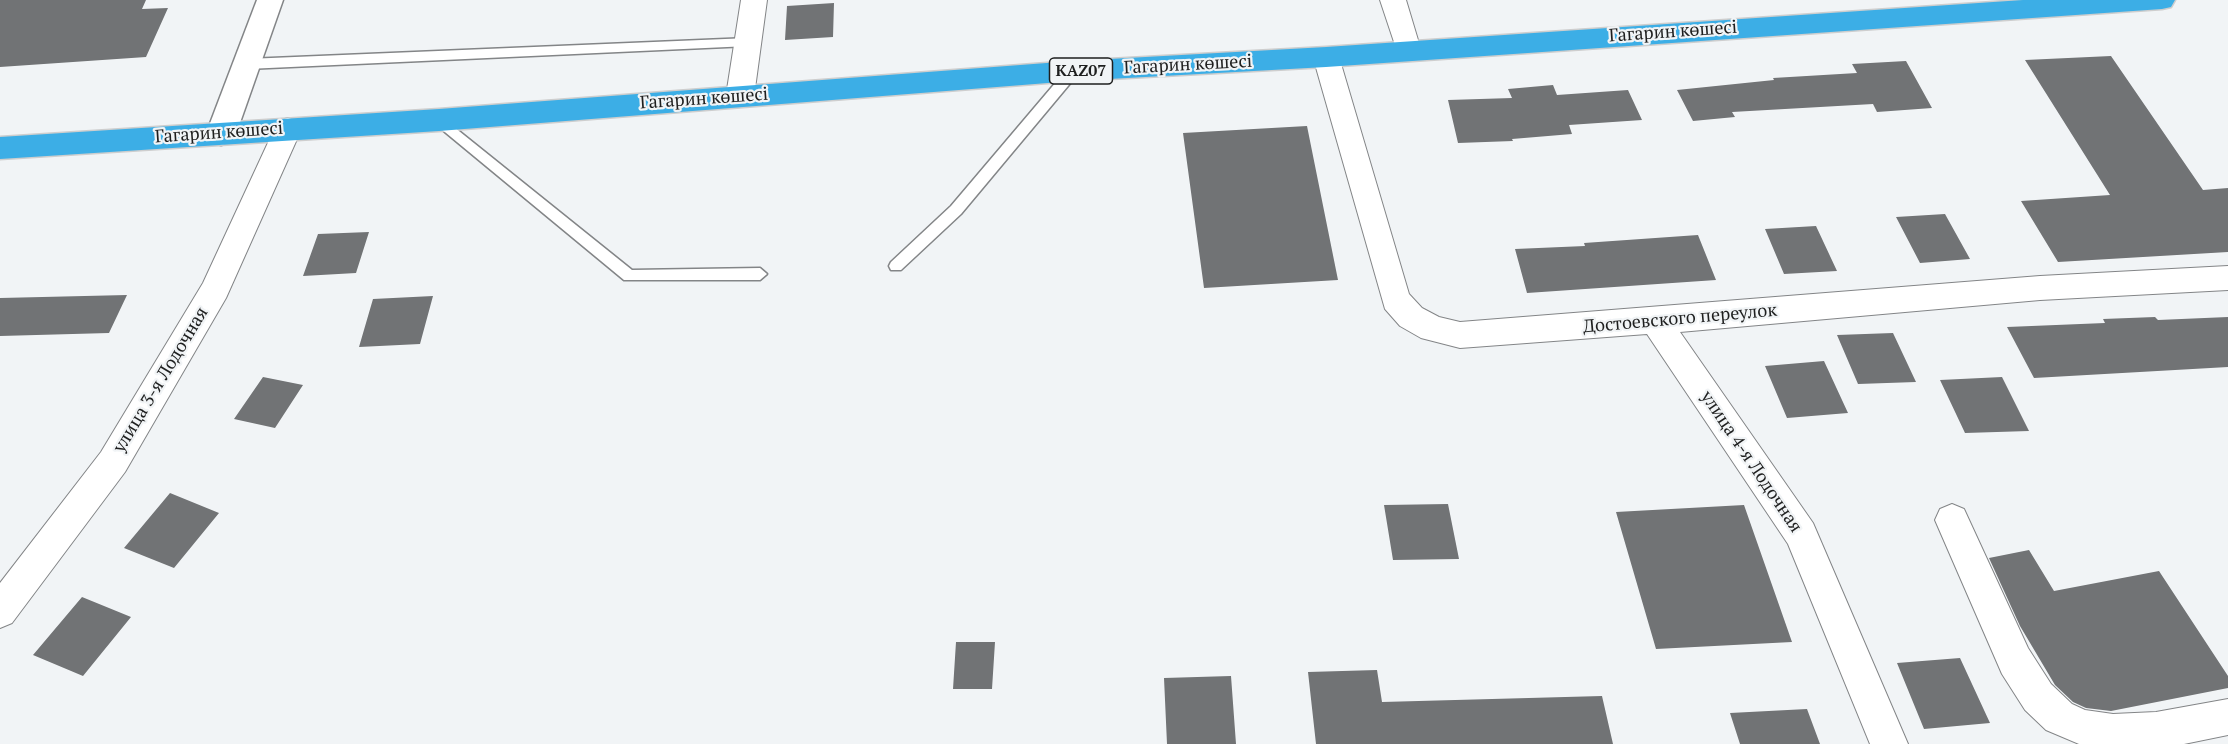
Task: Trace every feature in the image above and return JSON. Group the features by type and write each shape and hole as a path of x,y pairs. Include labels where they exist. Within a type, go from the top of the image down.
{"highway":[{"name":"Гагарин көшесі","path":"0,148 440,120 1073,71 1326,57 2162,0"}],"street":[{"path":"221,134 270,0"},
{"path":"740,96 754,0"},
{"path":"1393,0 1408,50"},
{"name":"Достоевского переулок","path":"1326,57 1396,300 1412,317 1432,328 1460,335 2040,288 2228,278"},
{"name":"улица 3-я Лодочная","path":"0,611 113,462 215,289 288,128"},
{"name":"улица 4-я Лодочная","path":"1655,321 1801,534 1889,744"},
{"path":"1952,520 2015,661 2038,697 2059,717 2085,728 2112,733 2156,730 2228,717"}],"lane":[{"path":"247,64 749,42"},
{"path":"896,267 956,210 1073,71"},
{"path":"440,120 629,276 760,274"}],"building":[{"path":"0,0 146,0 142,9 168,8 146,57 0,67"},
{"path":"834,3 833,37 785,40 787,6"},
{"path":"2111,56 2203,190 2228,188 2228,252 2058,262 2021,201 2110,195 2025,60"},
{"path":"1906,61 1932,108 1877,112 1873,104 1732,112 1735,117 1693,121 1677,90 1774,80 1773,78 1857,73 1852,64"},
{"path":"1553,85 1557,95 1628,90 1642,120 1569,125 1572,134 1512,139 1513,141 1458,143 1448,100 1512,98 1508,89"},
{"path":"1307,126 1338,280 1204,288 1183,133"},
{"path":"1945,214 1970,259 1920,263 1896,217"},
{"path":"1816,226 1837,271 1784,274 1765,229"},
{"path":"369,232 356,273 303,276 318,234"},
{"path":"1698,235 1716,280 1527,293 1515,249 1585,246 1584,243"},
{"path":"127,295 109,333 0,336 0,298"},
{"path":"433,296 420,344 359,347 373,299"},
{"path":"2155,317 2158,320 2228,317 2228,367 2034,378 2007,327 2105,323 2103,319"},
{"path":"1893,333 1916,382 1858,384 1837,335"},
{"path":"1824,361 1848,413 1787,418 1765,366"},
{"path":"263,377 303,385 275,428 234,419"},
{"path":"2002,377 2029,431 1965,433 1940,380"},
{"path":"170,493 219,513 174,568 124,548"},
{"path":"1448,504 1459,559 1393,560 1384,505"},
{"path":"1744,505 1792,642 1656,649 1616,512"},
{"path":"2029,550 2054,591 2159,571 2228,676 2228,688 2111,711 2086,708 2073,702 2055,685 2020,626 1989,558"},
{"path":"82,597 131,617 83,676 33,655"},
{"path":"956,642 995,642 992,689 953,689"},
{"path":"1960,658 1990,723 1924,729 1897,663"},
{"path":"1377,670 1382,702 1602,696 1613,744 1316,744 1308,672"},
{"path":"1231,676 1236,744 1167,744 1164,678"},
{"path":"1807,709 1820,744 1740,744 1730,713"}]}
